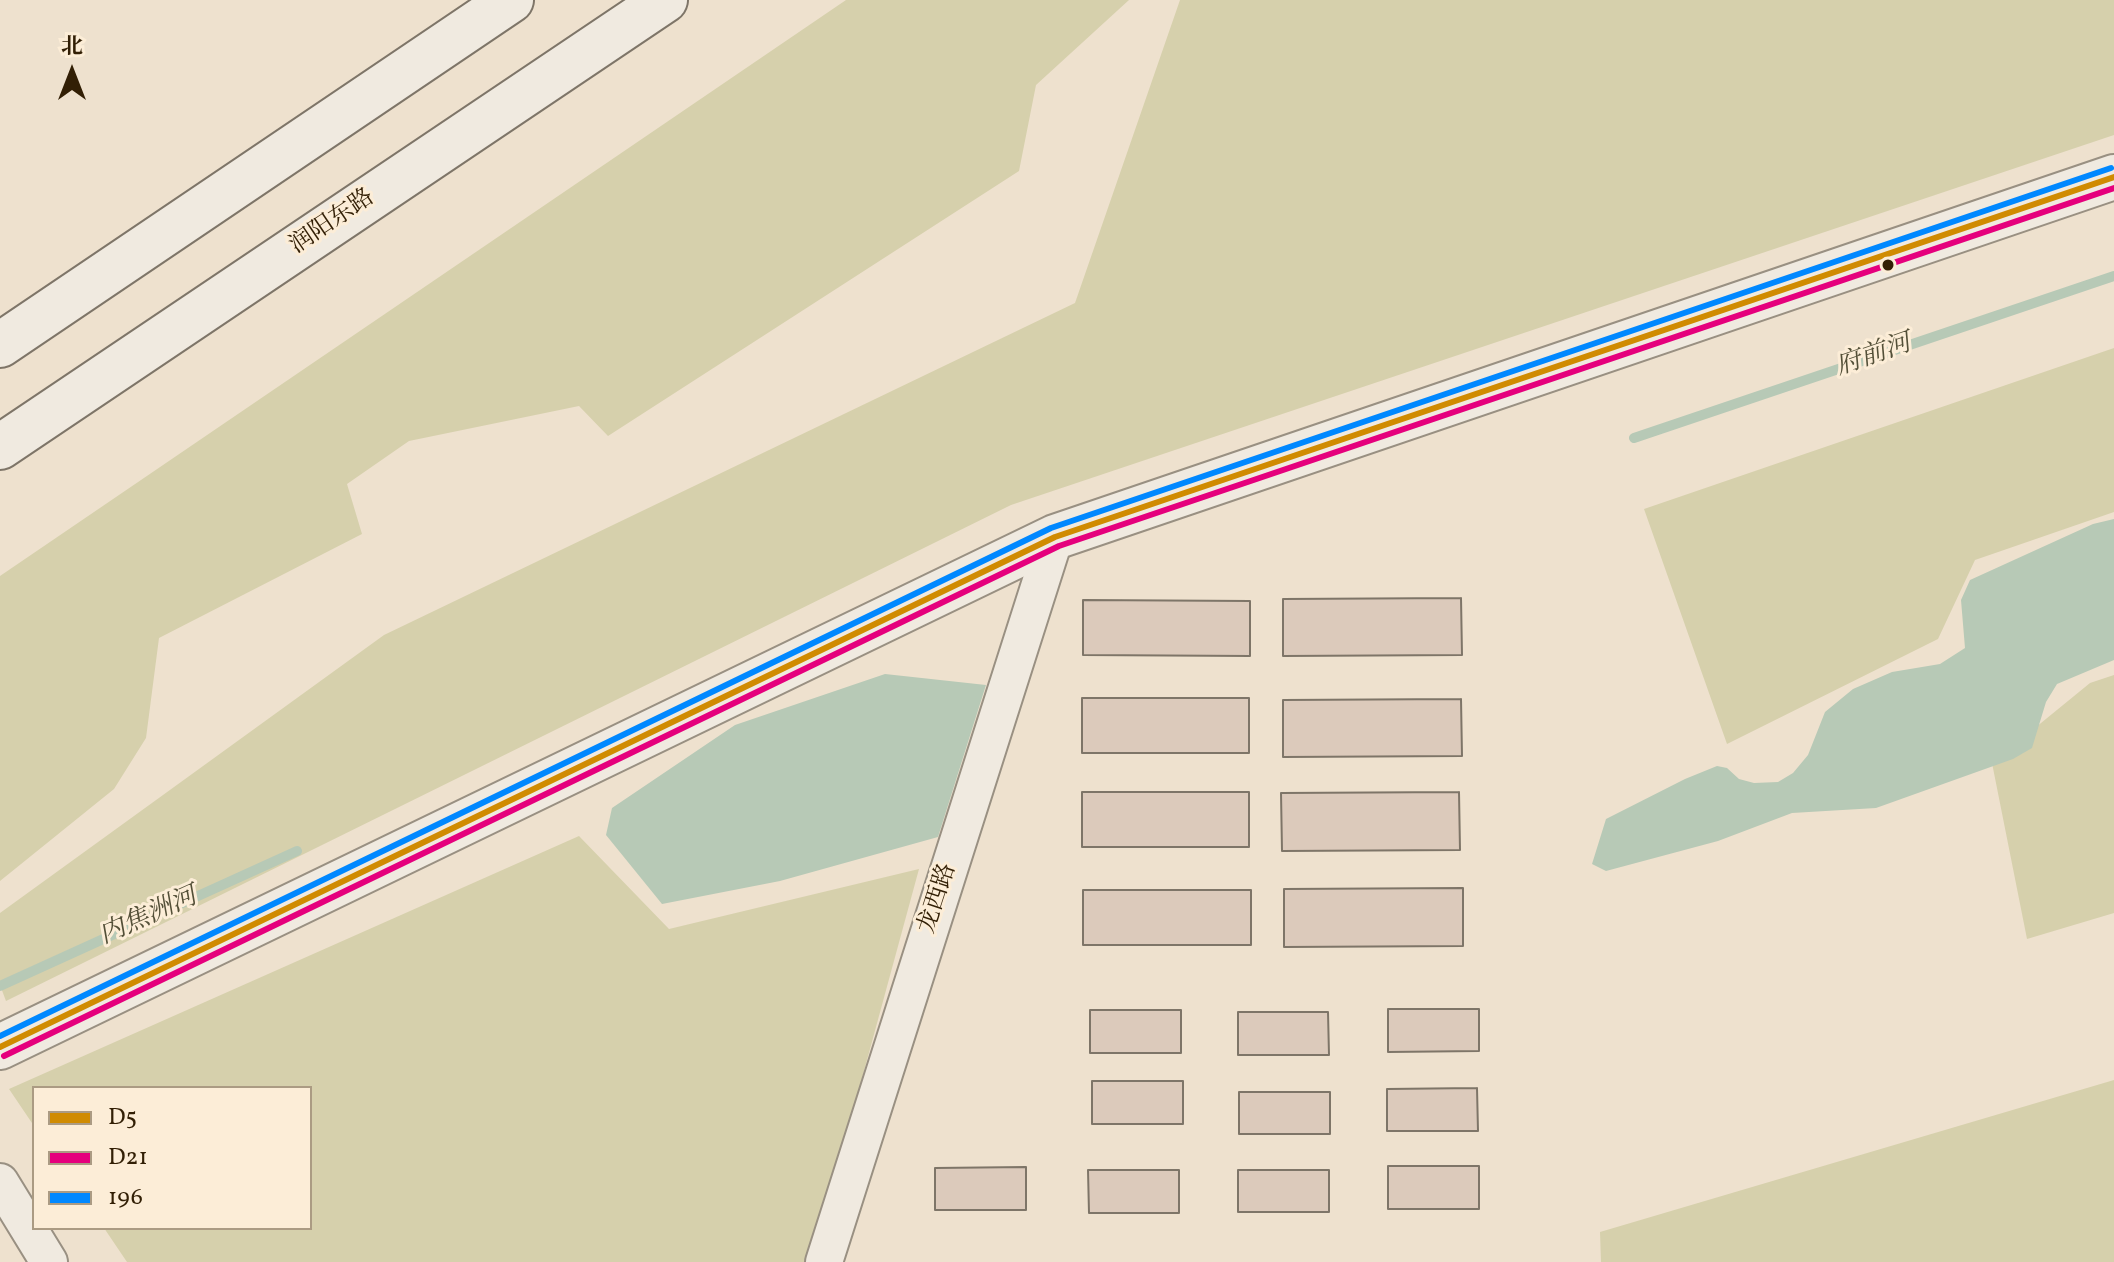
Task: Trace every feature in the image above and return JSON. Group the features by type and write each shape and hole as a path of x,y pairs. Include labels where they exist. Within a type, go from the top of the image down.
{"street":[{"path":"0,345 511,0"},
{"name":"润阳东路","path":"0,447 665,0"},
{"path":"0,1047 1055,537 2114,177"},
{"name":"龙西路","path":"824,1262 1055,537"},
{"path":"0,1182 49,1262"}],"shaded area":[{"path":"846,0 1129,0 1036,85 1019,171 608,436 579,406 409,441 347,484 362,534 159,638 146,738 114,789 0,881 0,576"},
{"path":"1180,0 2114,0 2114,135 1011,505 6,1001 0,985 0,913 384,635 1075,303"},
{"path":"2114,348 2114,512 1975,560 1938,639 1727,744 1644,509"},
{"path":"2114,519 2114,660 2057,684 2046,702 2032,748 2013,759 1876,808 1792,813 1718,841 1606,871 1592,864 1606,819 1685,779 1717,766 1727,768 1739,779 1754,783 1778,782 1793,773 1808,755 1825,712 1853,689 1892,672 1940,664 1965,648 1961,600 1970,580 2093,524"},
{"path":"885,674 986,685 938,837 780,881 662,904 606,835 612,808 735,725"},
{"path":"2114,675 2114,913 2027,939 1992,763 2090,683"},
{"path":"579,836 669,929 919,869 812,1262 127,1262 105,1230 312,1230 312,1086 32,1086 32,1123 9,1089"},
{"path":"2114,1080 2114,1262 1601,1262 1600,1232"}],"building":[{"path":"1461,598 1462,655 1283,656 1283,599"},
{"path":"1083,600 1250,601 1250,656 1083,655"},
{"path":"1082,698 1249,698 1249,753 1082,753"},
{"path":"1461,699 1462,756 1283,757 1283,700"},
{"path":"1082,792 1249,792 1249,847 1082,847"},
{"path":"1459,792 1460,850 1282,851 1281,793"},
{"path":"1463,888 1463,946 1284,947 1284,889"},
{"path":"1083,890 1251,890 1251,945 1083,945"},
{"path":"1388,1009 1479,1009 1479,1051 1388,1052"},
{"path":"1090,1010 1181,1010 1181,1053 1090,1053"},
{"path":"1238,1012 1328,1012 1329,1055 1238,1055"},
{"path":"1092,1081 1183,1081 1183,1124 1092,1124"},
{"path":"1477,1088 1478,1131 1387,1131 1387,1089"},
{"path":"1239,1092 1330,1092 1330,1134 1239,1134"},
{"path":"1388,1166 1479,1166 1479,1209 1388,1209"},
{"path":"1026,1167 1026,1210 935,1210 935,1168"},
{"path":"1088,1170 1179,1170 1179,1213 1089,1213"},
{"path":"1238,1170 1329,1170 1329,1212 1238,1212"}],"waterway":[{"name":"府前河","path":"1634,438 2114,276"},
{"name":"内焦洲河","path":"0,986 297,851"}],"transit line":[{"name":"196","path":"0,1036 1051,528 2111,168"},
{"name":"D5","path":"0,1047 1055,537 2114,177"},
{"name":"D21","path":"4,1056 1059,546 2114,188"}]}
